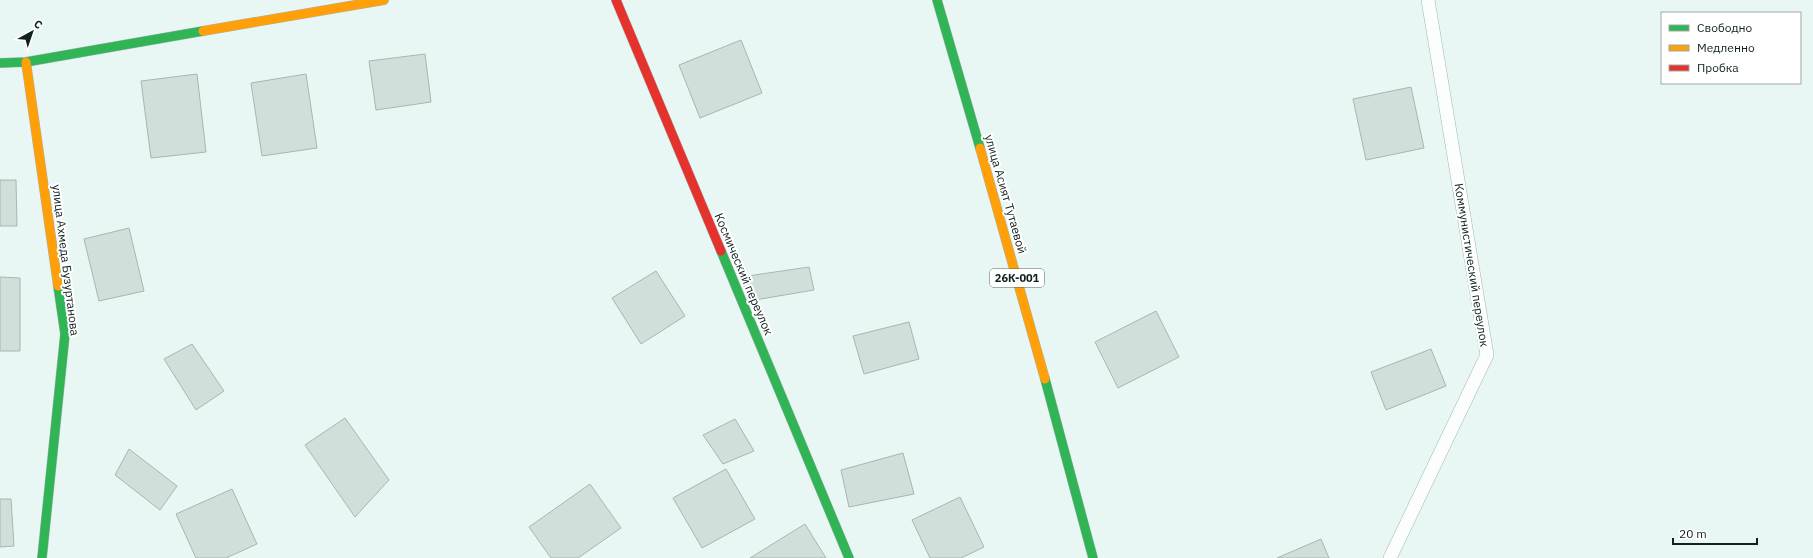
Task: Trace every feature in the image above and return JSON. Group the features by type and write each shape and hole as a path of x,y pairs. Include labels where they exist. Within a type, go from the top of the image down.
{"street":[{"path":"0,63 26,62 384,0"},
{"name":"Космический переулок","path":"616,0 849,558"},
{"name":"улица Асият Тутаевой","path":"936,0 1002,222 1093,558"},
{"name":"улица Ахмеда Бузуртанова","path":"26,62 65,334 42,558"}],"lane":[{"name":"Коммунистический переулок","path":"1390,558 1487,355 1428,0"}],"building":[{"path":"741,40 762,93 700,118 679,65"},
{"path":"425,54 431,102 376,110 369,61"},
{"path":"197,74 206,152 151,158 141,81"},
{"path":"306,74 317,148 262,156 251,83"},
{"path":"1411,87 1424,148 1366,160 1353,99"},
{"path":"0,180 16,180 17,226 0,226"},
{"path":"129,228 144,291 99,301 84,239"},
{"path":"809,267 814,290 749,301 741,277"},
{"path":"656,271 685,316 641,344 612,298"},
{"path":"0,277 20,278 20,351 0,351"},
{"path":"1156,311 1179,357 1118,388 1095,342"},
{"path":"909,322 919,359 864,374 853,336"},
{"path":"192,344 224,391 196,410 164,359"},
{"path":"1431,349 1446,386 1386,410 1371,372"},
{"path":"345,418 389,480 355,517 305,445"},
{"path":"735,419 754,451 723,464 703,435"},
{"path":"129,449 177,486 160,510 115,475"},
{"path":"903,453 914,494 849,507 841,470"},
{"path":"726,469 755,519 702,548 673,498"},
{"path":"590,484 621,528 578,558 551,558 529,527"},
{"path":"232,489 257,544 226,558 196,558 176,514"},
{"path":"960,497 984,547 961,558 930,558 912,520"},
{"path":"0,499 11,499 14,546 0,547"},
{"path":"805,524 826,558 750,558"},
{"path":"1321,539 1329,558 1277,558"}],"traffic: fast":[{"path":"937,0 980,148"},
{"path":"0,63 26,62 203,31"},
{"path":"721,251 849,558"},
{"path":"42,558 65,334 58,286"},
{"path":"1045,379 1093,558"}],"traffic: slow":[{"path":"203,31 384,0"},
{"path":"26,62 58,286"},
{"path":"980,148 1045,379"}],"traffic: jam":[{"path":"616,0 721,251"}]}
